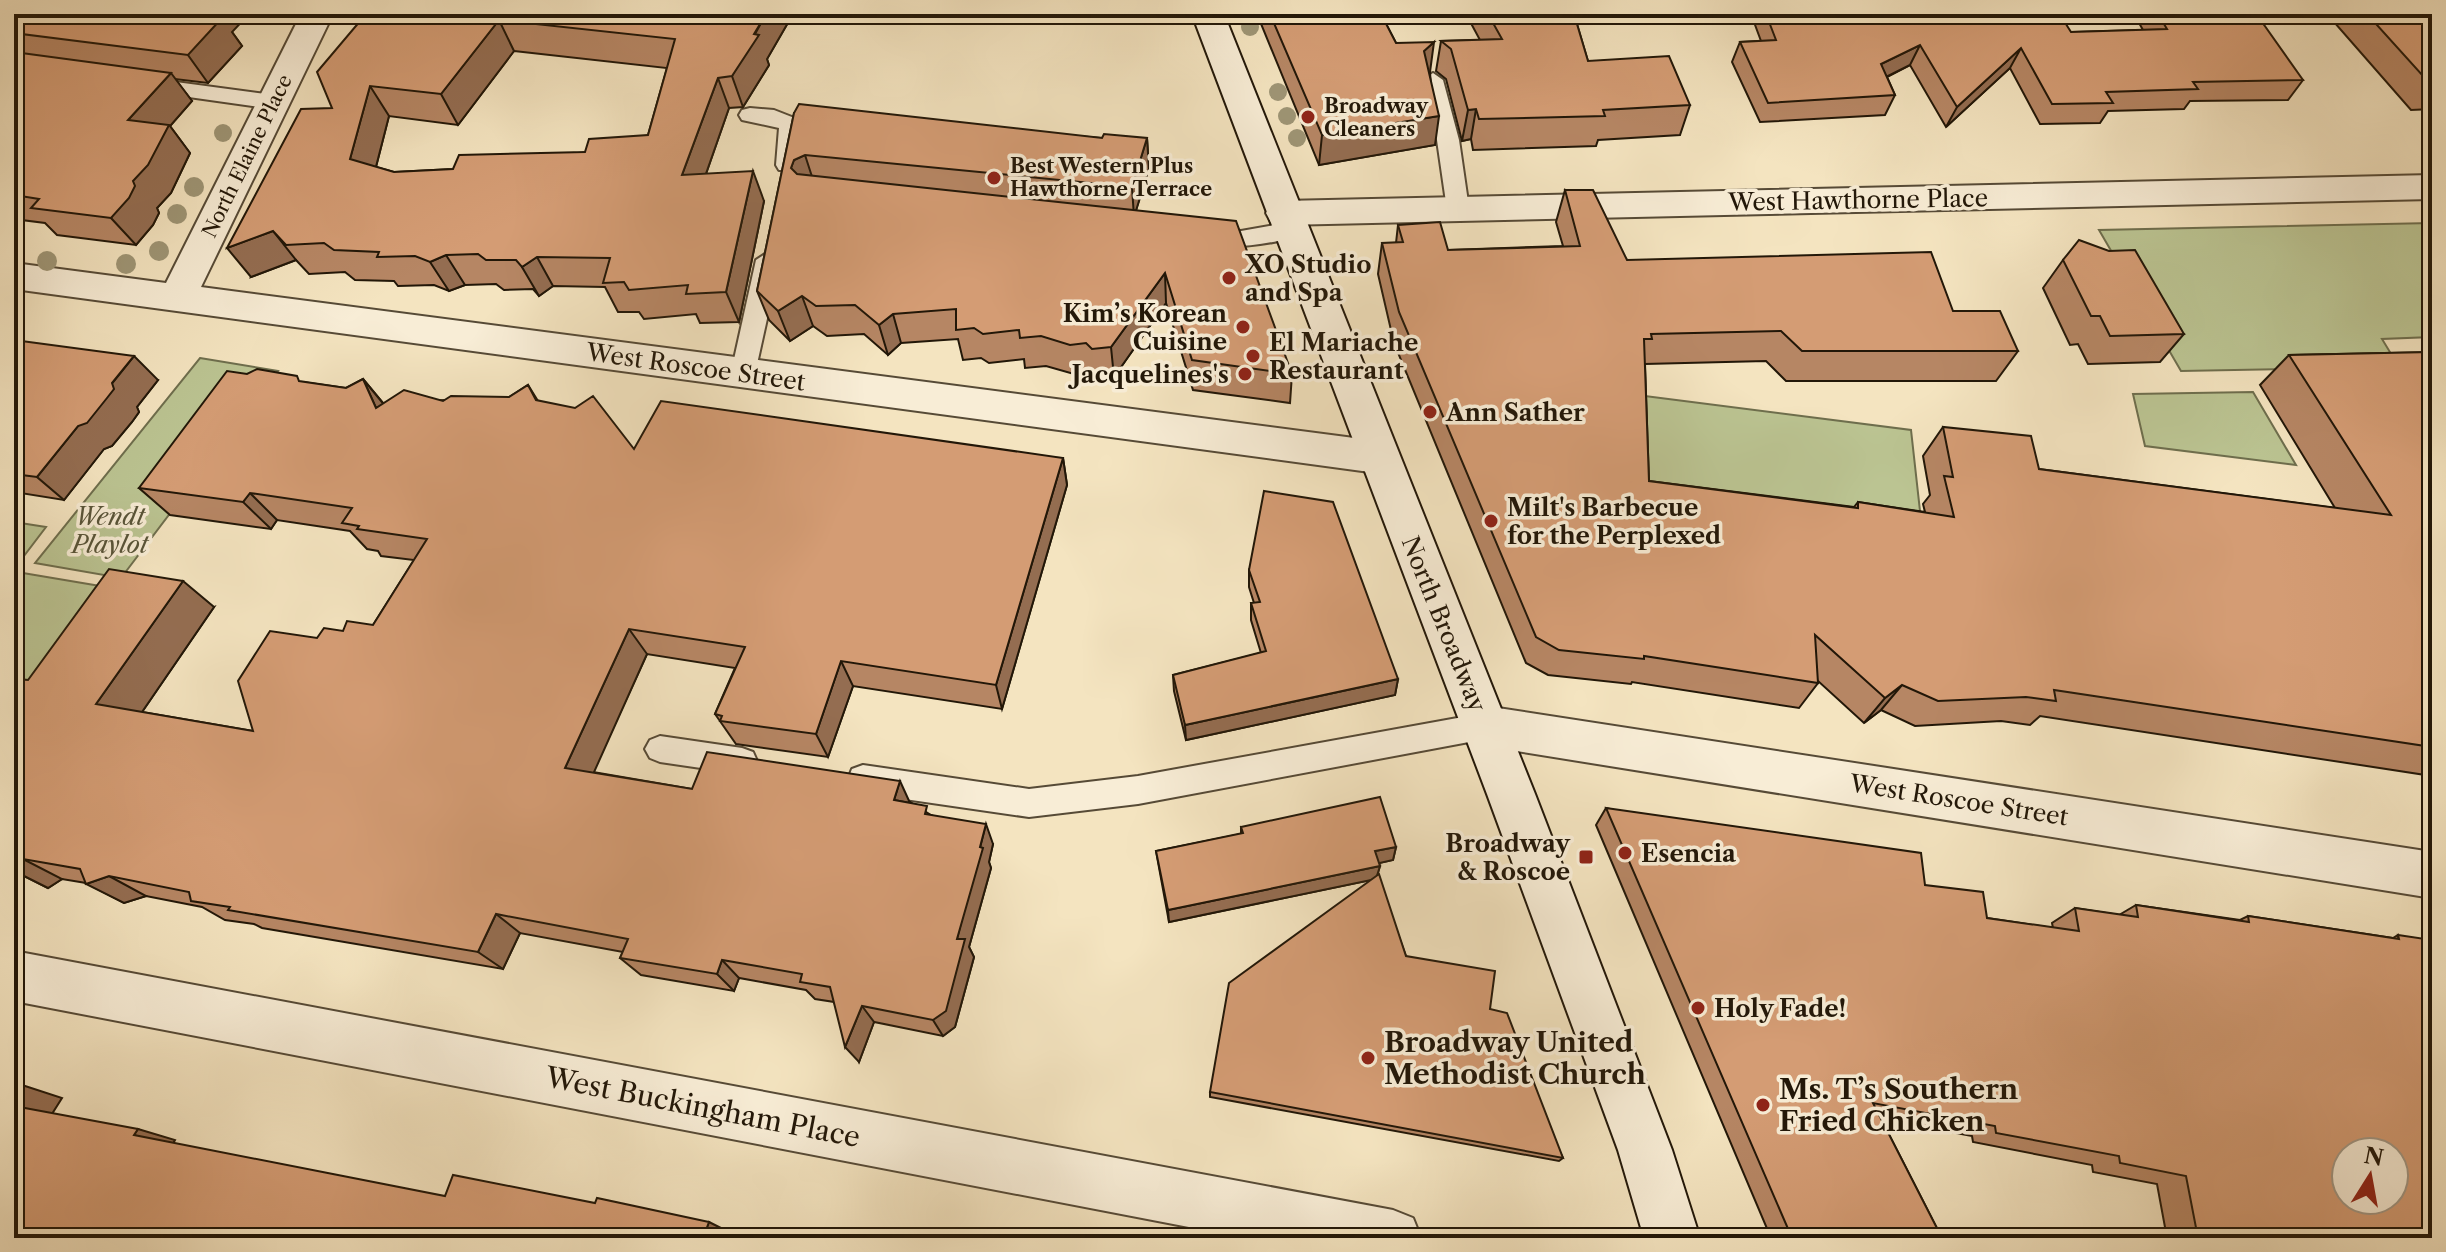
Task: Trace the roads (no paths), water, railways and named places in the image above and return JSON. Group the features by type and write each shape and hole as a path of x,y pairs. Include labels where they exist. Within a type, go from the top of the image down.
{"street":[{"name":"North Elaine Place","path":"177,298 317,14"},
{"name":"North Broadway","path":"1208,14 1377,457 1485,726 1645,1150 1672,1238"},
{"name":"West Hawthorne Place","path":"1287,222 1458,209 2432,187"},
{"name":"West Roscoe Street","path":"14,276 1377,457"},
{"name":"West Roscoe Street","path":"1485,726 2432,875"},
{"name":"West Buckingham Place","path":"14,976 1276,1227 1393,1238"}],"lane":[{"path":"1433,80 1448,140 1458,209"},
{"path":"122,82 273,102"},
{"path":"750,115 774,117 789,124 791,145 782,190"},
{"path":"1178,233 1241,239 1287,222"},
{"path":"743,373 774,234"},
{"path":"829,774 1029,803 1138,790 1485,726"},
{"path":"660,749 768,765"}],"place":[{"name":"Broadway Cleaners","path":"1308,117"},
{"name":"Best Western Plus Hawthorne Terrace","path":"994,178"},
{"name":"XO Studio and Spa","path":"1229,278"},
{"name":"Kim’s Korean Cuisine","path":"1243,327"},
{"name":"El Mariache Restaurant","path":"1253,356"},
{"name":"Jacquelines's","path":"1245,374"},
{"name":"Ann Sather","path":"1430,412"},
{"name":"Milt's Barbecue for the Perplexed","path":"1491,521"},
{"name":"Esencia","path":"1625,853"},
{"name":"Broadway & Roscoe","path":"1586,857"},
{"name":"Holy Fade!","path":"1698,1008"},
{"name":"Broadway United Methodist Church","path":"1368,1058"},
{"name":"Ms. T’s Southern Fried Chicken","path":"1763,1105"}],"park label":[{"name":"Wendt Playlot","path":"110,530"}]}
